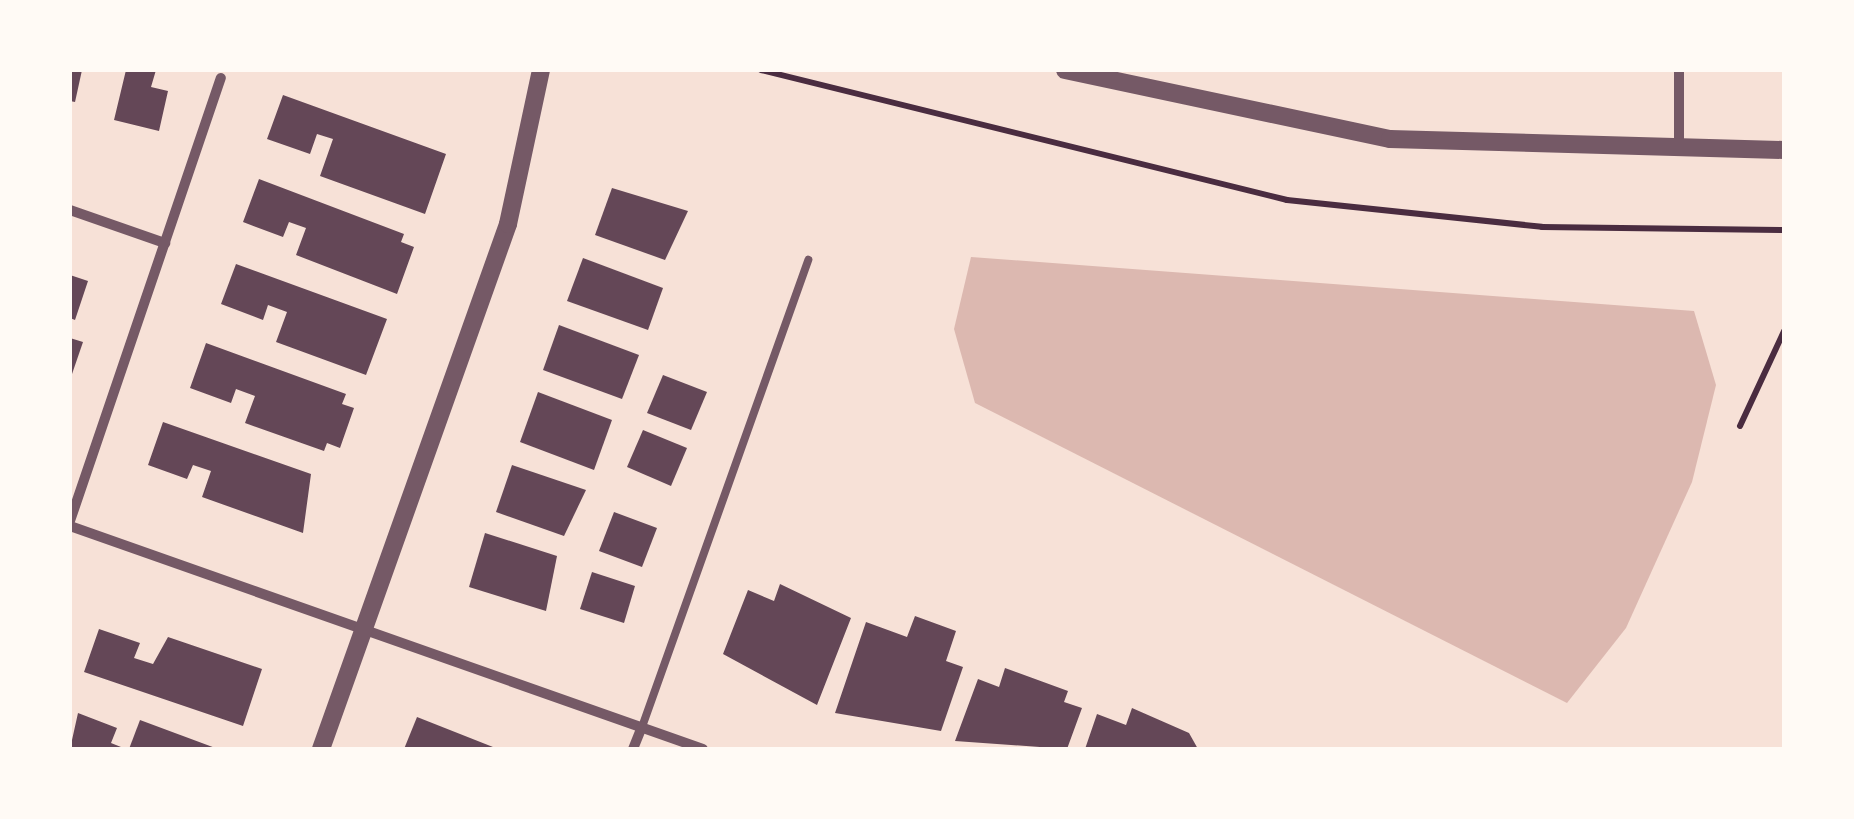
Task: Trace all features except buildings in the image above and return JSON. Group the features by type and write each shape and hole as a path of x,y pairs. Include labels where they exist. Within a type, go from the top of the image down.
{"street":[{"path":"321,749 508,224 541,70"},
{"path":"1065,70 1390,139 1784,150"},
{"path":"1679,70 1679,148"},
{"path":"221,78 70,524 703,749"},
{"path":"70,210 165,243"},
{"path":"634,749 642,727"}],"lane":[{"path":"642,727 808,260"}],"path":[{"path":"761,70 1287,200 1542,227 1784,230"},
{"path":"1740,426 1784,331"}],"shaded area":[{"path":"971,257 1694,311 1716,385 1692,482 1626,628 1567,703 975,403 954,329"}]}
